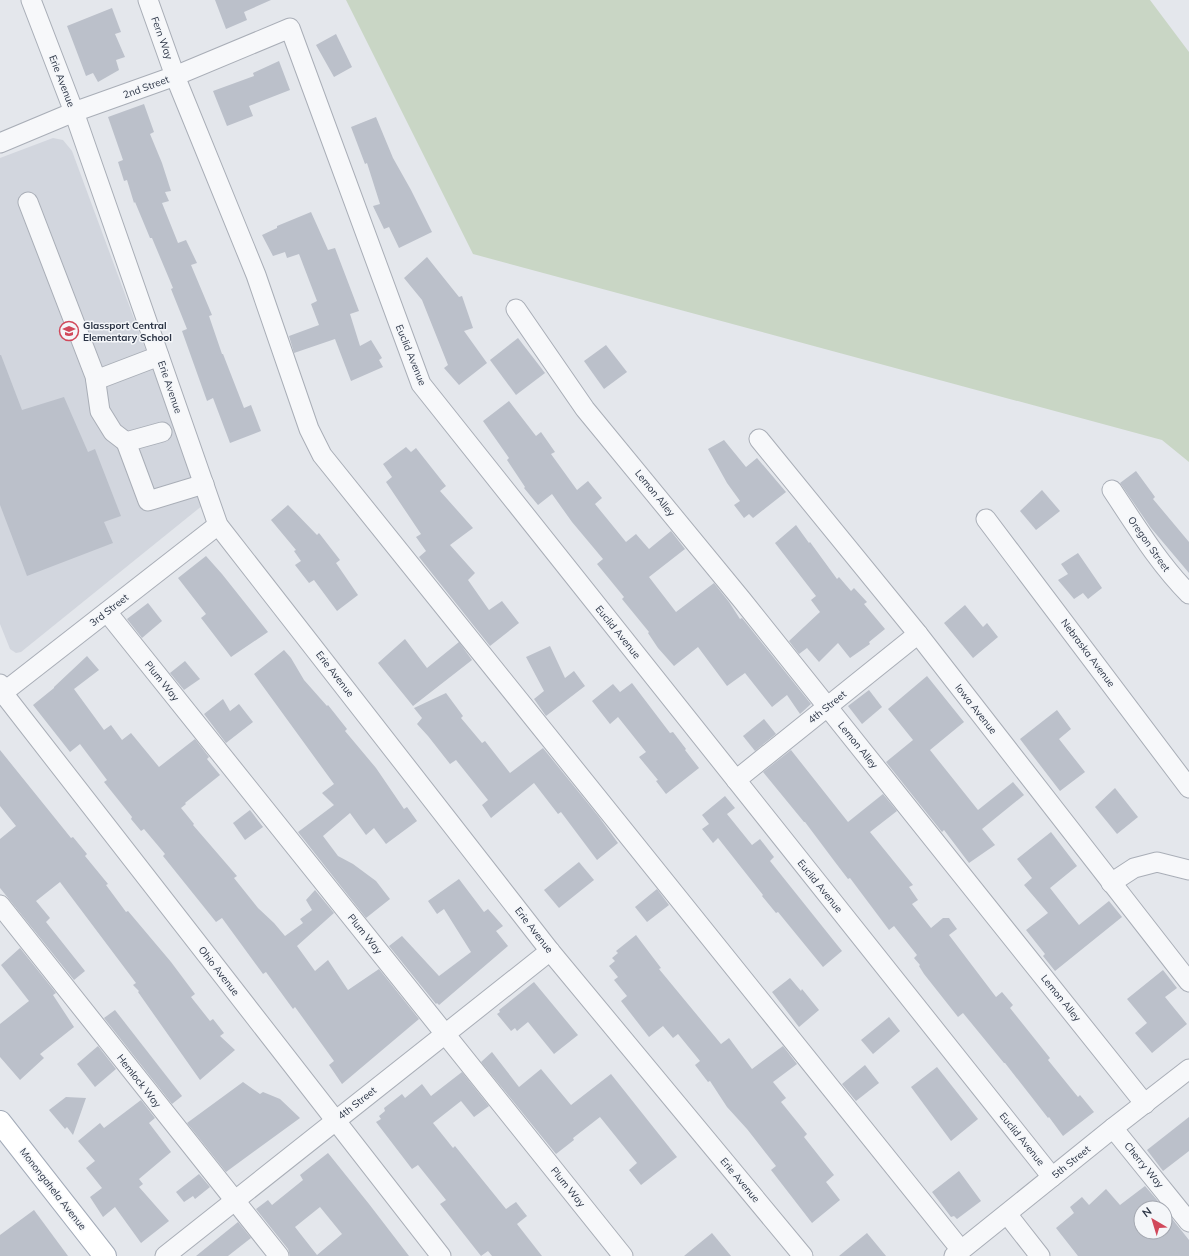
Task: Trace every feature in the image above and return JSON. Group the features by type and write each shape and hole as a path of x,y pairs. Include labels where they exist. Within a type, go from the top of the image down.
{"main road":[{"name":"Monongahela Avenue","path":"2,1127 105,1256"}],"street":[{"name":"Erie Avenue","path":"31,0 74,112 218,525 550,951 803,1256"},
{"name":"Fern Way","path":"148,0 175,76 256,275 308,429 322,455 958,1253"},
{"name":"2nd Street","path":"0,143 74,112 175,76 290,28"},
{"name":"Euclid Avenue","path":"290,28 421,384 1052,1177"},
{"path":"28,202 96,380 100,411 113,432 126,442 148,501 204,484"},
{"name":"Lemon Alley","path":"516,309 585,409 827,706 1145,1104"},
{"path":"96,380 159,356"},
{"path":"126,442 162,432"},
{"name":"Iowa Avenue","path":"760,439 918,634 1189,982"},
{"name":"Oregon Street","path":"1112,490 1141,534 1174,579 1189,594"},
{"name":"Nebraska Avenue","path":"986,518 1189,788"},
{"name":"3rd Street","path":"1,691 107,612 218,525"},
{"name":"Plum Way","path":"107,612 623,1256"},
{"name":"4th Street","path":"736,780 918,634"},
{"name":"Ohio Avenue","path":"1,691 441,1256"},
{"path":"1111,883 1134,868 1157,862 1189,870"},
{"name":"Hemlock Way","path":"0,905 279,1256"},
{"name":"4th Street","path":"165,1256 550,951"},
{"name":"5th Street","path":"958,1253 1189,1069"},
{"name":"Cherry Way","path":"1114,1128 1189,1222"},
{"path":"1007,1214 1040,1256"}],"shaded area":[{"name":"Glassport Central Elementary School","path":"53,138 63,140 72,151 203,505 21,652 16,653 10,649 0,624 0,158"}],"green space":[{"path":"346,0 1150,0 1189,52 1189,462 1162,440 473,254"}],"building":[{"path":"215,0 271,0 244,12 247,20 226,29"},
{"path":"112,8 121,32 115,34 125,57 116,60 119,70 98,82 93,73 86,76 67,26"},
{"path":"336,34 352,67 334,77 316,45"},
{"path":"279,61 290,90 249,106 253,116 227,126 213,91 254,76 253,73"},
{"path":"144,104 154,132 150,134 162,163 171,191 165,192 169,201 162,203 178,243 186,240 197,263 191,265 212,315 209,316 222,354 244,408 251,405 261,431 230,443 213,398 207,401 182,331 187,329 171,289 173,288 152,238 150,238 135,202 134,203 127,180 124,181 118,162 123,160 108,117"},
{"path":"376,117 393,158 432,232 399,248 389,227 384,229 373,206 380,204 367,163 365,164 351,127"},
{"path":"311,212 328,250 335,248 359,311 350,314 360,346 371,340 382,358 379,360 383,367 351,381 335,339 294,353 289,336 319,325 311,304 317,301 299,254 287,258 285,252 273,256 262,235 277,228 277,226"},
{"path":"427,257 459,297 462,296 473,328 464,331 487,363 459,385 444,368 448,365 422,300 404,278"},
{"path":"518,338 545,373 516,395 490,360"},
{"path":"606,345 627,372 604,389 584,361"},
{"path":"0,355 22,410 64,397 88,452 95,449 121,516 104,522 113,543 27,576 0,505"},
{"path":"509,401 536,436 541,432 555,452 551,454 577,490 588,481 602,498 595,504 626,542 636,534 649,549 671,531 685,549 649,577 676,612 714,583 740,619 742,618 811,704 800,714 787,695 772,707 745,673 727,686 698,647 674,666 658,648 648,633 649,632 622,599 624,597 597,564 603,559 572,522 552,494 538,505 524,488 525,487 507,460 509,458 483,421"},
{"path":"724,440 746,467 757,458 786,492 753,518 749,514 744,518 734,505 740,501 727,483 708,449"},
{"path":"406,447 411,452 416,448 446,486 440,491 473,528 450,545 475,573 468,580 489,610 502,601 519,623 490,646 419,557 426,551 416,537 421,534 386,482 392,477 383,464"},
{"path":"1136,471 1155,497 1153,499 1189,542 1189,573 1151,528 1120,483"},
{"path":"1042,490 1060,511 1036,530 1020,511"},
{"path":"288,505 317,535 319,533 340,560 336,563 358,595 337,611 314,580 309,583 295,565 301,561 294,551 296,550 271,520"},
{"path":"796,525 837,579 839,577 851,591 854,588 867,602 864,604 885,629 869,642 870,644 850,658 838,643 819,662 807,648 799,654 789,641 820,612 811,600 816,596 775,543"},
{"path":"1078,553 1102,588 1088,599 1083,593 1074,599 1058,580 1068,574 1061,564"},
{"path":"206,556 268,632 231,657 201,618 206,614 178,578"},
{"path":"148,603 162,621 142,638 127,619"},
{"path":"965,605 983,627 987,623 998,637 973,658 944,623"},
{"path":"405,639 427,668 459,642 472,660 413,706 378,663"},
{"path":"550,646 565,678 574,671 585,686 546,716 534,699 544,691 526,657"},
{"path":"284,650 291,658 304,680 327,706 328,705 347,729 345,731 376,768 404,809 407,807 417,821 386,844 374,828 366,835 350,813 323,836 338,856 353,864 376,881 390,899 366,918 298,832 334,805 322,793 334,784 254,674"},
{"path":"87,656 99,670 74,689 104,730 111,725 122,740 131,733 159,767 195,739 209,757 207,759 220,775 185,803 186,804 181,808 194,824 193,825 237,876 234,878 258,908 285,936 303,923 300,919 312,910 306,900 315,890 334,913 297,946 315,971 328,960 348,990 379,969 419,1019 342,1084 329,1065 334,1061 295,1007 293,1009 266,972 263,974 222,918 216,922 163,856 165,854 144,829 141,831 131,819 132,817 104,782 107,780 80,744 70,752 33,705 54,688"},
{"path":"185,661 200,679 184,690 170,673"},
{"path":"927,676 964,722 930,750 978,810 1013,782 1024,795 982,829 995,845 969,863 944,830 942,832 886,762 913,740 888,709"},
{"path":"632,683 670,733 673,732 699,768 666,794 656,781 658,780 639,757 646,752 618,717 610,724 592,701 613,684 620,692"},
{"path":"869,690 882,707 862,724 848,706"},
{"path":"446,693 463,716 461,718 482,743 485,741 510,773 543,748 618,843 597,860 561,812 558,814 534,783 491,818 482,805 488,800 456,760 450,764 417,724 422,718 414,708"},
{"path":"223,699 230,711 239,704 253,722 226,743 204,714"},
{"path":"1057,710 1071,729 1059,739 1085,772 1060,791 1020,739"},
{"path":"764,719 776,734 755,751 743,736"},
{"path":"0,750 71,838 73,837 87,854 85,856 108,884 106,885 126,912 128,911 171,962 195,994 191,997 210,1021 213,1019 224,1033 220,1036 235,1050 200,1080 138,992 139,991 133,985 136,983 60,882 36,901 50,918 46,922 85,971 74,980 0,888 0,839 16,826 0,806"},
{"path":"791,750 848,822 883,794 897,811 870,832 913,885 909,887 918,900 912,904 931,928 943,918 949,918 957,929 949,935 996,997 1002,992 1013,1005 1010,1008 1050,1058 1048,1060 1078,1097 1080,1095 1094,1112 1063,1136 963,1013 958,1017 924,974 919,966 920,965 914,958 917,955 894,926 889,930 850,878 848,879 805,822 763,772"},
{"path":"1115,788 1138,817 1117,834 1095,807"},
{"path":"725,796 735,808 727,814 752,845 760,839 774,857 770,861 842,951 823,967 778,912 776,913 762,896 763,895 718,838 713,843 702,829 709,824 702,815"},
{"path":"250,810 263,827 245,840 233,823"},
{"path":"1051,832 1077,866 1050,888 1079,925 1109,901 1122,917 1055,971 1043,956 1045,954 1026,930 1048,913 1024,885 1032,878 1017,859"},
{"path":"579,862 594,880 559,908 544,890"},
{"path":"459,879 484,912 488,909 503,926 496,931 508,946 439,1005 437,1003 436,1004 389,946 402,936 439,976 471,952 444,909 437,914 428,901"},
{"path":"657,889 669,905 647,922 635,907"},
{"path":"636,935 661,968 659,969 721,1044 729,1038 752,1069 783,1046 797,1064 773,1082 786,1098 781,1102 807,1134 804,1137 834,1175 826,1182 840,1200 812,1223 771,1170 776,1166 747,1129 727,1107 710,1081 708,1082 695,1065 700,1061 678,1034 673,1038 663,1026 649,1037 621,1001 627,996 614,980 618,977 609,966 615,961 612,958 618,953 616,951"},
{"path":"20,948 56,993 53,995 74,1027 40,1054 44,1058 20,1080 0,1057 0,1024 29,1001 1,965"},
{"path":"1163,970 1177,988 1165,997 1187,1024 1152,1053 1135,1033 1147,1023 1127,999"},
{"path":"790,978 801,991 802,989 819,1010 799,1027 772,992"},
{"path":"534,982 578,1035 554,1054 528,1022 517,1031 515,1028 511,1031 497,1014 500,1012 499,1010"},
{"path":"115,1010 182,1096 172,1104 104,1018"},
{"path":"889,1017 900,1031 873,1054 861,1040"},
{"path":"98,1046 116,1069 95,1087 77,1064"},
{"path":"492,1052 519,1087 541,1069 571,1105 611,1074 677,1157 641,1185 629,1170 637,1163 600,1117 573,1138 574,1140 556,1154 481,1062"},
{"path":"865,1065 879,1083 856,1101 842,1084"},
{"path":"937,1067 978,1119 951,1141 911,1087"},
{"path":"462,1072 489,1106 474,1117 461,1101 433,1123 453,1148 455,1146 506,1209 516,1202 527,1216 517,1224 542,1256 492,1256 488,1251 481,1256 440,1204 446,1200 418,1165 412,1169 376,1122 381,1119 379,1116 385,1111 384,1108 402,1094 405,1098 422,1084 431,1096"},
{"path":"243,1082 260,1094 263,1092 280,1099 300,1118 226,1172 187,1123"},
{"path":"66,1097 86,1098 73,1135 67,1127 65,1129 49,1110"},
{"path":"141,1100 155,1118 149,1123 171,1152 139,1179 143,1184 139,1187 169,1221 141,1243 115,1207 103,1217 90,1197 102,1188 86,1168 95,1161 78,1141 100,1123 104,1128"},
{"path":"1189,1117 1189,1151 1163,1171 1147,1150"},
{"path":"328,1153 409,1256 290,1256 288,1249 256,1209 268,1200 272,1205 303,1180 300,1175","holes":["320,1207 342,1234 317,1255 295,1227"]},
{"path":"959,1171 981,1201 957,1219 954,1216 951,1217 932,1192"},
{"path":"199,1174 210,1187 195,1199 193,1196 184,1202 176,1192"},
{"path":"1145,1186 1157,1200 1133,1200 1133,1240 1173,1240 1173,1220 1189,1240 1189,1256 1078,1256 1056,1228 1074,1213 1070,1207 1082,1197 1089,1205 1106,1189 1120,1205"},
{"path":"34,1210 68,1256 0,1256 0,1235"},
{"path":"238,1222 251,1238 228,1256 196,1256"},
{"path":"712,1233 731,1256 684,1256"},
{"path":"867,1233 886,1256 839,1256"}],"place":[{"name":"Glassport Central Elementary School","path":"69,331"}]}
